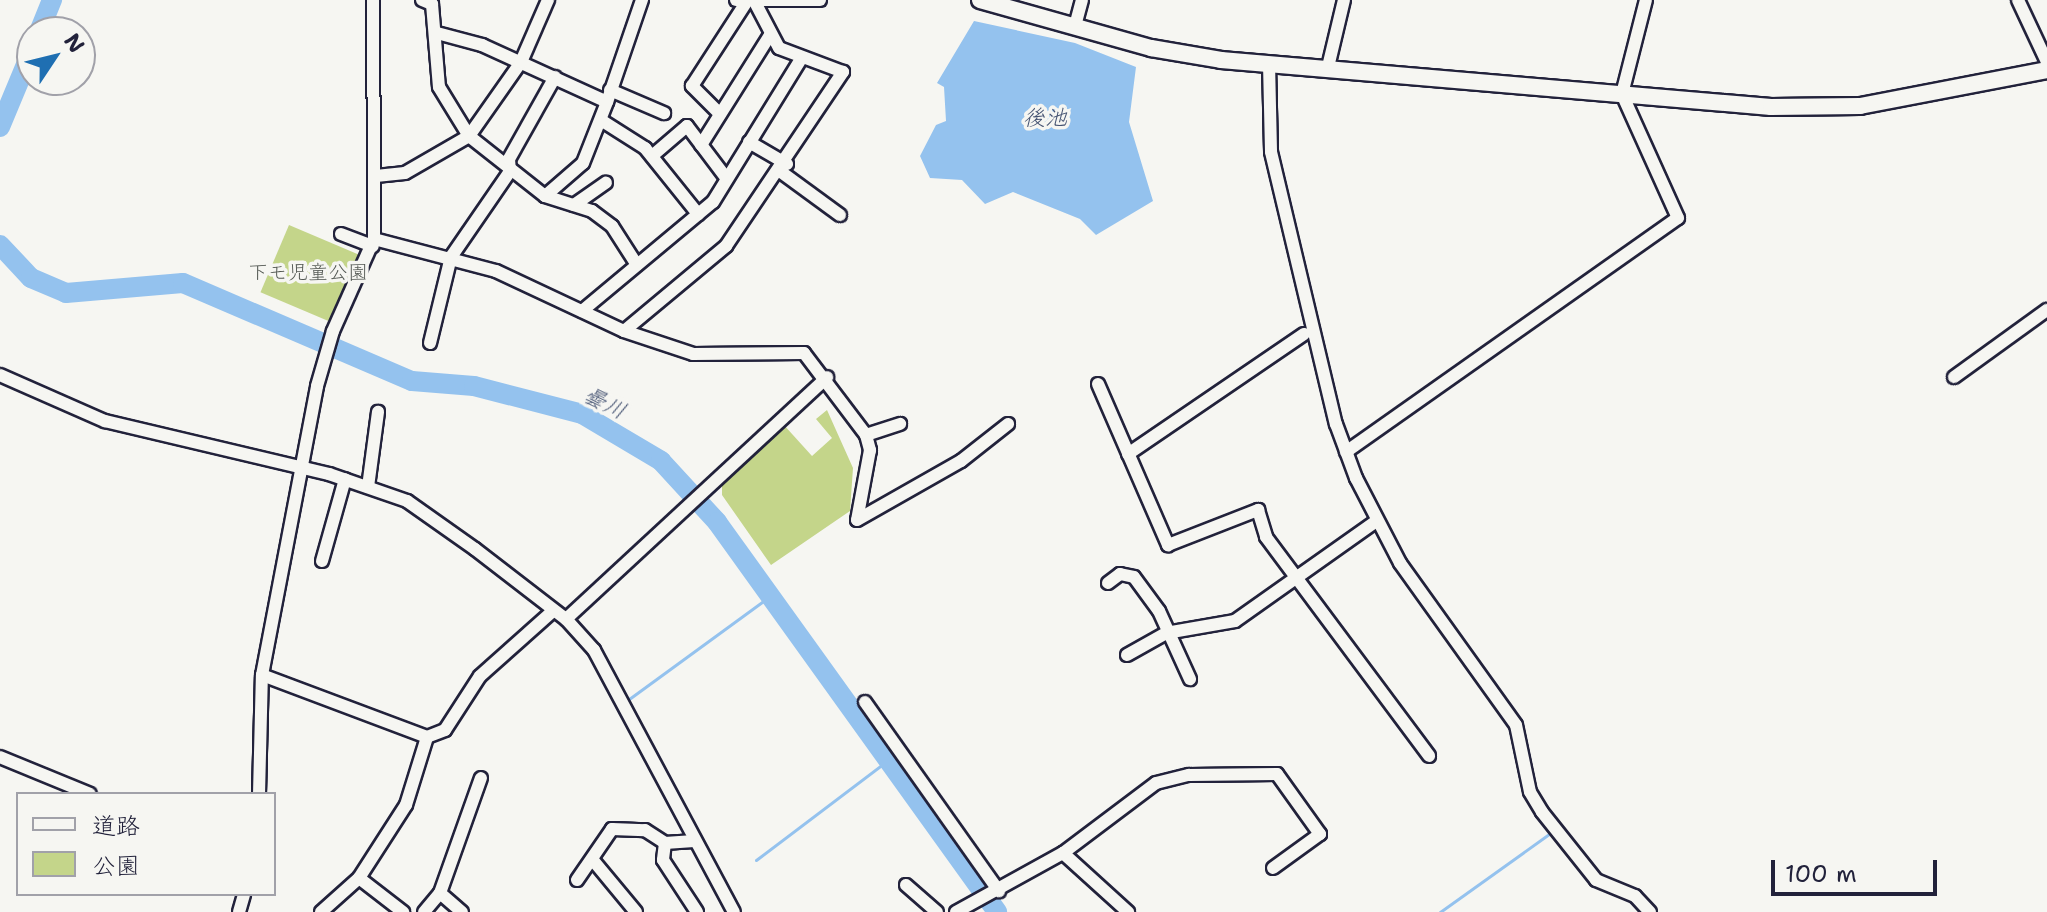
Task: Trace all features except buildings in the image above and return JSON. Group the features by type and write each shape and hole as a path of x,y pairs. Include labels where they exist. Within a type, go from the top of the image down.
{"street":[{"path":"259,792 262,675 306,469 326,350 373,243 376,176 373,0"},
{"path":"422,0 432,4 437,33 439,87 469,136 545,196 574,205 612,226 637,265"},
{"path":"376,176 405,173 469,136 521,62 548,0"},
{"path":"545,196 583,163 604,122 609,96 642,0"},
{"path":"755,1 820,0"},
{"path":"980,0 1162,51 1269,63 1823,110 2047,70"},
{"path":"1075,26 1082,0"},
{"path":"1328,67 1344,0"},
{"path":"1346,452 1678,218 1622,94 1646,0"},
{"path":"2018,0 2047,62"},
{"path":"624,331 726,246 784,168 843,72 801,59 770,35 755,1"},
{"path":"720,114 692,86 755,1"},
{"path":"437,33 664,113"},
{"path":"701,145 770,35"},
{"path":"582,311 698,214 727,179 801,59"},
{"path":"1269,63 1271,152 1346,452 1376,521 1516,725 1530,792 1542,812 1596,880 1635,896 1650,912"},
{"path":"430,343 451,257 510,171 509,159 555,77"},
{"path":"604,122 652,156 698,214"},
{"path":"652,156 687,126 727,179"},
{"path":"749,142 840,215"},
{"path":"574,205 606,183"},
{"path":"341,234 451,257 624,331 693,354 804,353 827,377 866,435 870,450 857,520 961,461 1008,424"},
{"path":"1954,377 2047,310"},
{"path":"1128,454 1304,334"},
{"path":"0,375 105,421 345,479 407,501 566,619 594,650 734,912"},
{"path":"566,619 827,377"},
{"path":"1098,384 1168,545 1258,510 1266,537 1429,756"},
{"path":"368,487 378,412"},
{"path":"866,435 900,424"},
{"path":"322,561 345,479"},
{"path":"1127,655 1166,633 1235,621 1376,521"},
{"path":"1108,583 1120,574 1134,577 1190,679"},
{"path":"262,675 427,737 445,730 490,664 553,611"},
{"path":"865,702 998,892"},
{"path":"321,912 359,878 406,805 427,737"},
{"path":"0,757 85,792"},
{"path":"956,912 998,892 1063,853 1156,783 1189,775 1277,774 1320,834 1273,868"},
{"path":"424,912 440,893 481,778"},
{"path":"577,880 612,829 645,830 665,843 694,841"},
{"path":"665,843 663,860 697,912"},
{"path":"1063,853 1128,912"},
{"path":"592,859 636,912"},
{"path":"359,878 403,912"},
{"path":"906,885 937,912"},
{"path":"440,893 462,912"}],"green space":[{"name":"下モ児童公園","path":"289,225 366,258 338,325 260,292"},
{"path":"827,410 853,468 850,511 771,565 722,495 722,481 783,424 812,456 832,438 816,419"}],"water":[{"name":"後池","path":"974,21 1075,43 1136,67 1129,122 1153,201 1096,235 1080,219 1013,192 985,204 962,180 930,178 920,156 936,125 946,121 944,87 937,83"}],"waterway":[{"name":"曇川","path":"46,16 52,0"},
{"name":"曇川","path":"0,127 16,88"},
{"name":"曇川","path":"0,245 31,278 66,293 183,283 412,381 474,386 582,414 661,461 717,522 997,912"},
{"path":"629,699 770,596"},
{"path":"756,860 887,761"},
{"path":"1440,912 1549,834"}]}
